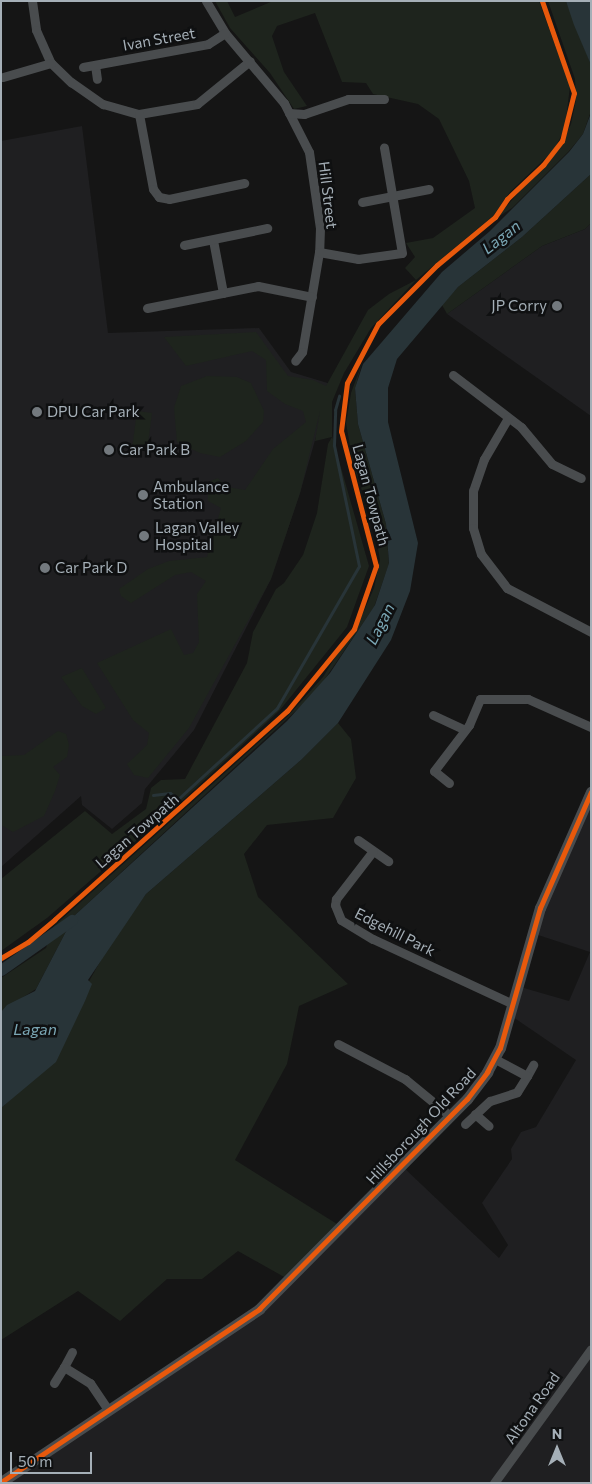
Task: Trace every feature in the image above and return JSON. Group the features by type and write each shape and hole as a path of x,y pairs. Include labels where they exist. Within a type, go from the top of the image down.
{"street":[{"path":"32,1 36,30 51,63 71,82 104,104 139,114 197,104 250,61"},
{"name":"Hill Street","path":"206,1 225,33 250,61 289,113 308,152 313,170 320,228 319,252 302,352 295,362"},
{"name":"Ivan Street","path":"84,67 208,44 225,33"},
{"path":"3,77 51,63"},
{"path":"95,65 97,79"},
{"path":"289,113 304,114 348,99 384,99"},
{"path":"139,114 153,189 159,197 169,199 244,183"},
{"path":"319,252 358,259 402,253 384,148"},
{"path":"362,202 429,189"},
{"path":"184,245 268,228"},
{"path":"213,240 224,293"},
{"path":"147,308 258,286 312,297"},
{"path":"453,375 521,426 552,464 581,478"},
{"path":"508,418 484,458 473,491 472,521 481,554 507,588 591,632"},
{"path":"449,783 434,771 465,730 476,703 486,698 528,699 591,727"},
{"path":"434,715 465,730"},
{"name":"Hillsborough Old Road","path":"108,1410 241,1324 288,1281 480,1083 495,1059 513,1004 540,908 591,792"},
{"path":"358,840 388,861"},
{"name":"Edgehill Park","path":"373,851 336,899 336,913 341,920 373,939 513,1004"},
{"path":"338,1044 405,1080 450,1116"},
{"path":"495,1059 527,1076"},
{"path":"465,1124 490,1102 517,1092 533,1064"},
{"path":"475,1114 489,1126"},
{"name":"Altona Road","path":"494,1483 591,1349"},
{"path":"54,1382 72,1352"},
{"path":"4,1481 108,1410 90,1383 64,1367"}],"shaded area":[{"path":"215,1 227,1 235,17 273,1 539,1 570,86 565,128 554,150 510,192 493,216 416,280 405,268 415,257 406,243 433,238 475,208 469,181 439,119 418,104 373,94 366,83 342,82 315,13 277,26 272,36 284,72 307,106 294,109 270,73 230,28"},
{"path":"548,1 566,1 591,65 591,111 583,134 569,151 512,208 495,219 561,146 571,124 576,100 575,79"},
{"name":"Lagan Valley Hospital","path":"82,126 108,333 259,328 291,372 331,384 300,493 271,579 194,730 145,789 142,803 112,829 82,805 81,796 1,867 1,141"},
{"path":"591,174 591,223 585,229 542,246 447,314 442,305 458,287 522,237"},
{"path":"591,223 591,416 447,314 542,246 585,229"},
{"path":"416,280 371,328 344,373 332,402 332,436 369,566 347,627 280,710 182,801 47,918 1,951 1,879 85,811 112,834 146,809 151,788 161,780 185,779 247,663 253,632 276,589 284,583 303,555 317,513 328,444 332,437 315,441 320,411 300,493 271,579 189,728 148,778 134,775 127,764 147,745 149,733 133,720 97,663 171,629 184,655 193,653 199,642 197,594 206,581 191,572 175,575 131,603 121,596 119,589 148,569 169,561 207,557 221,508 208,501 208,482 218,478 227,487 245,490 273,449 306,422 303,411 285,404 267,391 266,360 252,351 186,366 164,337 256,332 288,376 313,380 326,386 368,310 389,294"},
{"path":"362,363 355,389 358,424 386,524 389,564 374,607 316,692 74,916 36,989 17,1001 1,1033 1,978 46,948 53,927 287,717 323,677 364,611 374,588 380,560 375,531 353,463 346,423 351,393"},
{"path":"207,376 237,377 251,383 264,411 263,422 246,441 220,457 200,453 177,442 174,408 181,386"},
{"path":"137,411 152,413 147,451 132,449"},
{"path":"82,668 106,708 96,714 82,706 61,677"},
{"path":"338,723 351,739 356,778 333,818 267,825 244,854 258,897 348,984 299,1006 287,1064 235,1160 337,1224 286,1278 238,1251 202,1279 167,1279 120,1321 78,1291 1,1340 1,1108 34,1078 109,946 146,894 301,760"},
{"path":"58,731 66,734 69,745 67,757 53,767 60,775 44,816 13,832 1,825 1,756 24,755"},
{"path":"591,792 591,1483 1,1483 241,1324 402,1166 499,1258 508,1245 482,1203 512,1159 511,1149 521,1132 536,1127 576,1060 510,1015 517,986 569,1001 590,952 532,933"}],"water":[{"path":"566,1 591,1 591,65 574,25"},
{"name":"Lagan","path":"591,113 591,174 522,237 458,287 397,359 388,388 388,422 418,543 410,591 391,640 338,723 301,760 146,894 88,980 92,984 56,1062 1,1108 1,1012 7,1005 35,991 74,916 287,721 330,673 375,605 389,563 386,524 358,424 355,388 363,364 442,272 490,231 569,152 583,134"}],"waterway":[{"path":"153,795 170,793 178,799 277,708 359,566 334,445 335,410 339,396"},
{"path":"1,970 72,920"}],"cycle path":[{"name":"Lagan Towpath","path":"1,958 28,942 55,919 287,711 354,629 376,566 341,431 347,383 378,324 437,265 495,217 507,199 543,165 562,141 574,93 542,1"},
{"path":"1,1482 259,1309 467,1099 487,1072 500,1048 540,908 591,792"}],"place":[{"name":"JP Corry","path":"557,306"},
{"name":"DPU Car Park","path":"37,412"},
{"name":"Car Park B","path":"109,450"},
{"name":"Ambulance Station","path":"143,495"},
{"name":"Lagan Valley Hospital","path":"144,536"},
{"name":"Car Park D","path":"45,568"}]}
